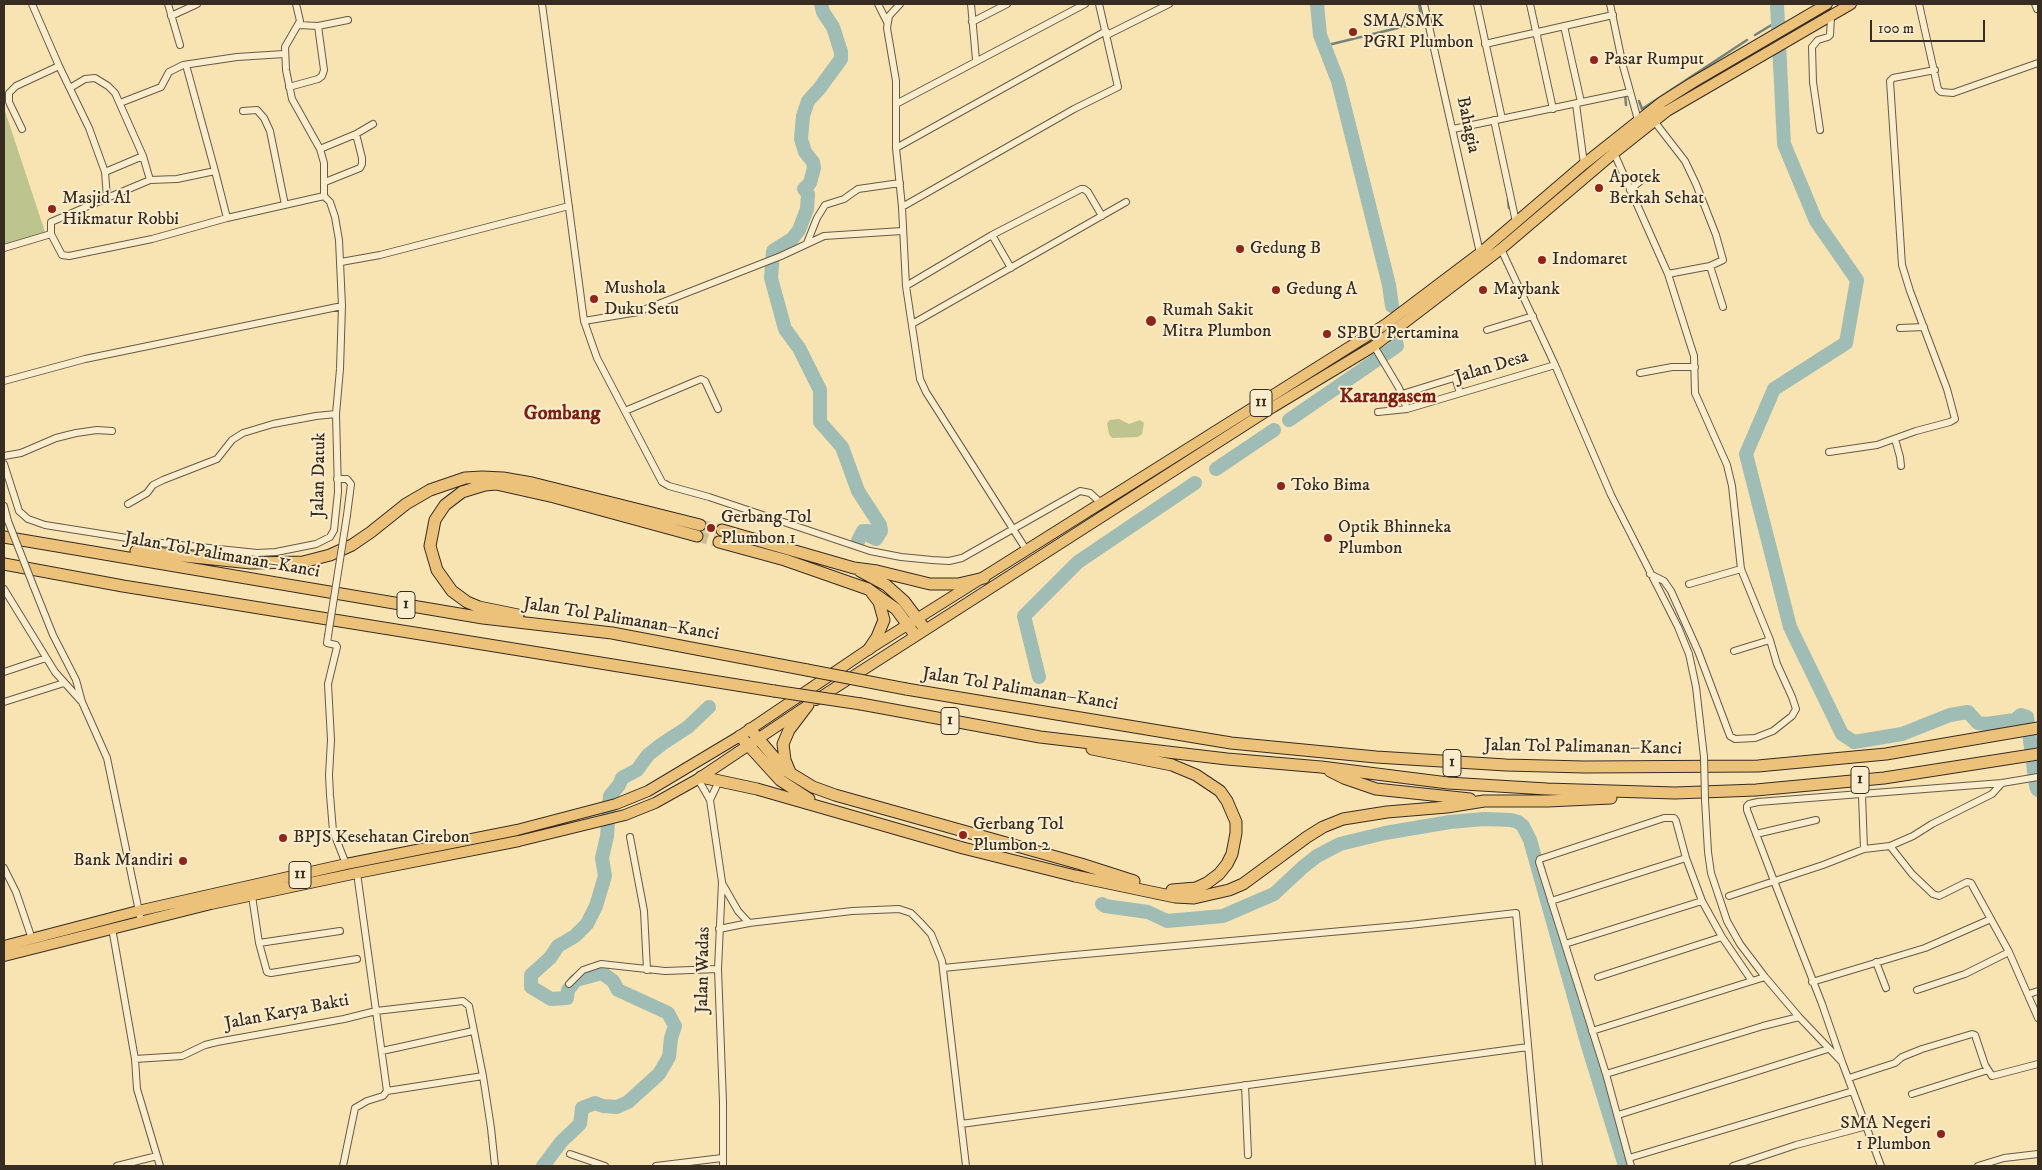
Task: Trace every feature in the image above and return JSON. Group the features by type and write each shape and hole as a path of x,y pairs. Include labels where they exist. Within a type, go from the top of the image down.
{"highway":[{"name":"11","path":"4,946 239,893 346,864 509,832 616,804 648,791 740,736 869,649 917,627 1272,407 1308,387 1386,324 1480,253 1638,120 1692,83 1827,4"},
{"name":"11","path":"239,893 252,896 519,841 617,817 655,803 699,778 758,739 984,578 1101,503 1302,378 1336,363 1376,350 1501,249 1654,121 1692,95 1851,4"},
{"path":"1302,378 1308,387"},
{"path":"54,544 251,563 303,562 330,555 352,545 406,504 430,490 466,478 503,478 532,483 698,530 496,484 484,485 462,492 455,496 439,513 431,533 430,546 432,558 444,582 452,591 467,602 479,607 612,633"},
{"path":"722,530 854,568 878,571 930,584 958,584 984,578"},
{"name":"Jalan Tol Palimanan–Kanci","path":"4,537 483,618 612,633 906,689 1230,743 1376,758 1584,768 1758,766 1886,754 2038,728"},
{"path":"718,542 793,563 868,588 917,627"},
{"name":"1","path":"4,564 123,586 861,704 1040,737 1226,759 1321,767 1448,783 1547,789 1675,793 1756,790 1884,778 2038,754"},
{"path":"854,568 886,585 904,601 917,627"},
{"path":"868,588 879,602 884,620 877,637 869,649"},
{"path":"793,776 785,760 784,744 789,730 808,705"},
{"path":"750,729 771,756 793,776 835,795 1081,864 1159,888 1179,890 1196,888 1219,874 1227,864 1235,843 1236,822 1227,801 1220,791 1205,780 1172,765 1040,737"},
{"path":"740,736 747,746 780,780 824,808"},
{"path":"689,766 699,778 719,780 962,848 1076,876 1175,897 1194,898 1229,890 1243,884 1307,837 1323,827 1343,819 1484,801"},
{"path":"1321,767 1344,778 1376,789 1484,801 1548,801 1675,793"},
{"name":"11","path":"4,956 112,928 140,916"}],"street":[{"path":"32,4 92,135 105,172 107,198"},
{"path":"168,4 180,45"},
{"path":"171,16 197,4"},
{"path":"215,171 177,179 150,180 53,220 50,224 51,234 60,254 68,256 152,239 227,218 324,196 326,182 324,163 320,149 296,108 289,87 284,54 289,38 299,25 300,17 296,4"},
{"path":"542,4 584,321 597,358 660,480 665,484 870,551 901,557 949,560 962,558 1080,491 1090,492 1101,503"},
{"path":"878,4 887,22 896,81 896,148 902,207 906,286 920,379 926,392 1026,551"},
{"path":"887,22 893,10 900,4"},
{"path":"970,4 976,60"},
{"path":"972,22 1007,4"},
{"path":"1069,4 1075,8"},
{"path":"896,104 1085,4"},
{"path":"902,207 1074,108 1118,87 1099,4"},
{"path":"896,148 1106,33 1169,4"},
{"name":"Bahagia","path":"1424,4 1480,253"},
{"path":"1477,4 1502,119"},
{"path":"1530,4 1553,109"},
{"path":"1610,4 1638,120"},
{"path":"1919,4 1938,89 1944,93 1953,93 2038,63"},
{"path":"1485,44 1613,15"},
{"path":"1820,130 1813,82 1812,47 1818,40 1830,35 1831,17"},
{"path":"299,25 318,26 348,20"},
{"path":"289,87 322,76 324,70 318,26"},
{"path":"1564,26 1578,103 1584,164"},
{"path":"120,103 161,86 169,72 186,65 237,57 284,54"},
{"path":"186,65 227,218"},
{"path":"22,128 6,96 16,86 59,66"},
{"path":"1829,452 1877,446 1916,431 1950,422 1955,418 1948,389 1910,291 1901,260 1890,81 1893,78 1935,70"},
{"path":"70,88 85,79 95,78 115,93 143,156 150,180"},
{"path":"1453,129 1630,92"},
{"path":"243,111 257,110 264,118 270,131 287,204"},
{"path":"1494,120 1516,222"},
{"path":"1654,121 1685,161 1700,192 1724,259 1710,266 1668,274"},
{"path":"320,149 356,134 373,124"},
{"path":"326,182 360,168 362,158 356,134"},
{"path":"1614,153 1668,274 1694,356 1696,398 1727,465 1732,486 1741,569 1770,640 1777,664 1792,697 1796,709 1792,716 1773,731 1755,738 1736,739 1730,736 1698,651 1671,591 1664,581 1650,574"},
{"path":"105,172 143,156"},
{"path":"1630,190 1645,177"},
{"path":"807,242 816,218 826,205 844,199 858,189 900,183"},
{"path":"906,286 992,234 1081,189 1088,192 1102,216"},
{"name":"Jalan Datuk","path":"4,464 19,511 23,516 33,521 69,529 152,542 257,553 276,552 316,544 330,537 334,530 338,479 336,414 342,306 341,262 335,217 330,202 324,196"},
{"path":"912,324 1126,202"},
{"path":"341,262 380,256 569,206"},
{"path":"584,321 638,312 781,256 807,242 832,234 902,231"},
{"path":"4,248 51,234"},
{"path":"992,234 1011,268"},
{"path":"1501,249 1555,365 1611,495 1678,627 1689,654 1696,687 1704,757 1708,852 1716,893 1727,921 1740,944 1765,977 1798,1017 1842,1062"},
{"path":"1710,266 1723,307"},
{"path":"4,381 85,359 342,306"},
{"path":"1486,330 1533,316"},
{"path":"1900,328 1924,326"},
{"path":"1376,350 1402,394 1408,409"},
{"name":"Jalan Desa","path":"1378,412 1408,409 1555,365"},
{"path":"1640,373 1672,367 1695,367"},
{"path":"1402,394 1470,373"},
{"path":"1455,377 1460,393"},
{"path":"625,412 701,379 706,381 718,409"},
{"path":"128,504 147,493 153,485 217,459 232,440 243,433 316,416 336,414"},
{"path":"4,456 20,453 56,438 76,433 97,430 112,431"},
{"path":"1895,440 1901,466"},
{"path":"338,479 346,479 351,484 327,643 337,647 328,684 331,740 329,775 333,831 346,864"},
{"path":"4,506 8,521 53,635 76,680 82,702 107,758 140,916"},
{"path":"1690,584 1741,569"},
{"path":"4,589 46,658 64,683 82,702"},
{"path":"1734,651 1770,640"},
{"path":"4,672 46,658"},
{"path":"4,702 64,683"},
{"path":"1881,1166 1747,806 1752,803 2002,784 2038,777"},
{"name":"Jalan Wadas","path":"699,778 710,800 722,882 718,969 724,1102 723,1166"},
{"path":"710,800 719,780"},
{"path":"1729,896 1823,866 1864,849 1890,846 1913,836 1932,824 1992,794 2002,784"},
{"path":"1862,795 1864,849"},
{"path":"1631,1166 1606,1074 1539,862 1542,857 1664,818 1673,817 1676,821 1686,858 1702,901 1722,937 1752,981"},
{"path":"1756,834 1816,820"},
{"path":"630,837 644,911 647,970"},
{"path":"1890,846 1912,874 1933,894 1939,896 1970,882 2010,952 2038,1018"},
{"path":"1551,900 1686,858"},
{"path":"4,868 16,892 32,939"},
{"name":"Jalan Karya Bakti","path":"357,873 387,1091"},
{"path":"722,882 738,912 748,923"},
{"path":"252,896 264,968 268,972 357,959"},
{"path":"1565,944 1702,901"},
{"path":"719,929 748,923 852,910 899,909 911,913 931,934 939,950 966,1166"},
{"path":"942,968 1409,925 1516,913 1539,1166"},
{"path":"1812,982 1945,940 1991,919"},
{"path":"112,928 135,1059 141,1105 160,1166"},
{"path":"259,943 340,932"},
{"path":"1598,977 1722,937"},
{"path":"1917,990 1965,974 2010,952"},
{"path":"1876,962 1886,988"},
{"path":"569,984 583,970 595,965 611,964 647,970 718,969"},
{"path":"1592,1031 1765,977"},
{"path":"2029,994 2038,991"},
{"name":"Jalan Karya Bakti","path":"135,1059 182,1056 205,1045 376,1011 463,1001 468,1006 483,1076 495,1166"},
{"path":"1606,1074 1798,1017"},
{"path":"382,1051 473,1031"},
{"path":"1849,1078 1895,1063 1902,1057 1922,1049 1972,1034 1975,1035 1988,1070 1993,1076 2038,1064"},
{"path":"961,1124 1528,1047"},
{"path":"1618,1115 1828,1049"},
{"path":"1912,1094 1988,1070"},
{"path":"343,1166 355,1108 367,1100 383,1096 387,1091 483,1076"},
{"path":"1245,1085 1248,1155"},
{"path":"1629,1158 1854,1091"},
{"path":"1733,1166 1796,1145 1867,1126"},
{"path":"570,1154 605,1166"},
{"path":"1978,1166 1995,1164 2015,1156 2038,1154"},
{"path":"117,1166 157,1156"},
{"path":"656,1166 722,1158"}],"green space":[{"path":"4,108 46,235 4,247"},
{"path":"1119,419 1129,424 1140,420 1144,423 1142,434 1138,437 1112,438 1109,434 1107,423 1110,420"}],"waterway":[{"path":"821,4 823,12 833,27 841,52 841,59 808,101 803,116 801,139 805,152 813,162 814,168 810,183 804,189 808,194 807,209 799,230 792,239 773,251 771,278 785,329 799,348 820,390 820,422 842,447 858,491 880,525 881,531 876,539 870,536 868,531 863,531 858,541"},
{"path":"1317,4 1320,35 1338,81 1389,285 1392,306"},
{"path":"1324,46 1422,22 1419,4"},
{"path":"1777,4 1784,144 1816,221 1857,280 1846,343 1774,389 1746,454 1790,627 1842,734 1854,742 1902,734 1950,715 1968,712 1978,723 1986,724 2015,720 2021,715 2027,717 2038,790"},
{"path":"1755,35 1778,21"},
{"path":"1639,101 1642,109 1747,40"},
{"path":"1625,94 1626,105"},
{"path":"1508,200 1509,208"},
{"path":"1289,420 1397,346 1396,341"},
{"path":"1216,469 1274,430"},
{"path":"1039,677 1024,616 1078,562 1195,483"},
{"path":"543,1166 562,1141 580,1124 582,1108 595,1103 603,1106 617,1107 628,1102 659,1074 669,1057 671,1038 675,1026 668,1013 618,990 613,981 602,973 576,980 568,990 567,998 551,999 531,987 531,975 550,958 558,946 575,936 587,924 596,906 605,876 602,858 607,836 610,796 622,778 637,770 648,755 688,727 709,707"},
{"path":"1102,904 1148,912 1167,921 1223,916 1274,894 1317,856 1340,844 1385,833 1450,822 1484,819 1518,822 1523,826 1530,840 1588,1046 1625,1166"}],"tunnel":[{"path":"700,525 722,530"},
{"path":"697,536 719,542"}],"place":[{"name":"SMA/SMK PGRI Plumbon","path":"1353,32"},
{"name":"Pasar Rumput","path":"1594,60"},
{"name":"Apotek Berkah Sehat","path":"1599,188"},
{"name":"Masjid Al Hikmatur Robbi","path":"52,209"},
{"name":"Gedung B","path":"1240,249"},
{"name":"Indomaret","path":"1542,260"},
{"name":"Gedung A","path":"1276,290"},
{"name":"Maybank","path":"1483,290"},
{"name":"Mushola Duku Setu","path":"594,299"},
{"name":"Rumah Sakit Mitra Plumbon","path":"1151,321"},
{"name":"SPBU Pertamina","path":"1327,334"},
{"name":"Toko Bima","path":"1281,486"},
{"name":"Gerbang Tol Plumbon 1","path":"711,528"},
{"name":"Optik Bhinneka Plumbon","path":"1328,538"},
{"name":"Gerbang Tol Plumbon 2","path":"963,835"},
{"name":"BPJS Kesehatan Cirebon","path":"283,838"},
{"name":"Bank Mandiri","path":"183,861"},
{"name":"SMA Negeri 1 Plumbon","path":"1941,1134"}],"district":[{"name":"Karangasem","path":"1388,398"},
{"name":"Gombang","path":"562,415"}]}
